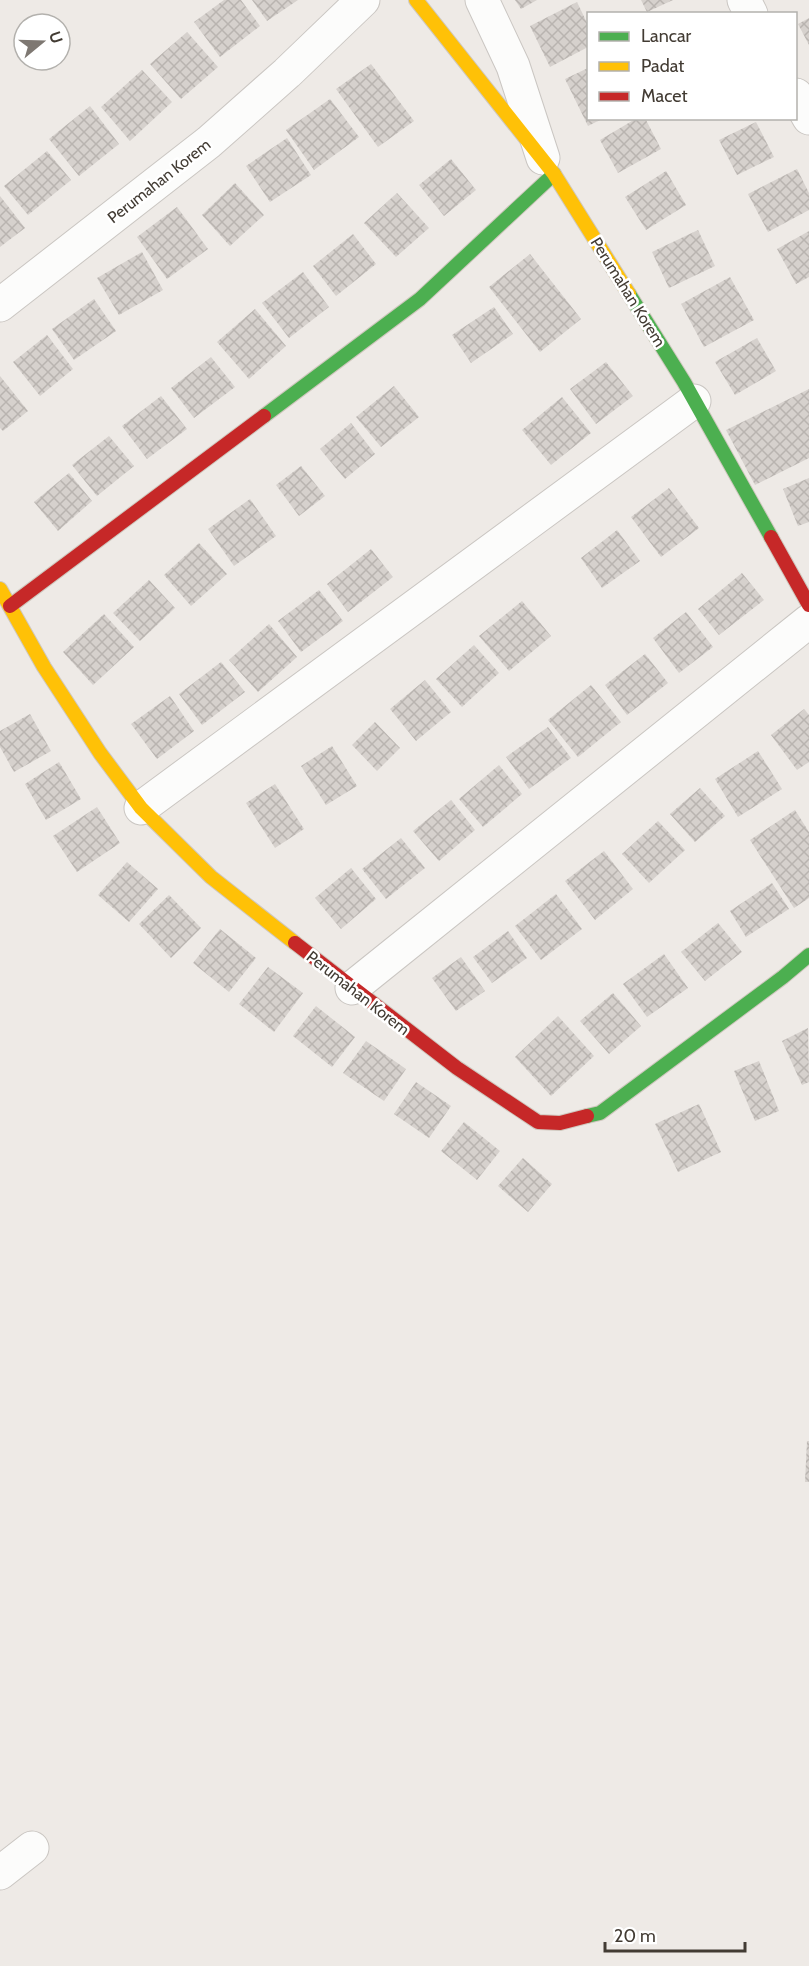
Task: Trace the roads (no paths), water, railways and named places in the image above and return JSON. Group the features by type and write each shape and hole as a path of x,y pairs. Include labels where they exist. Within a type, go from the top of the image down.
{"street":[{"name":"Perumahan Korem","path":"0,305 209,142 287,74 363,0"},
{"name":"Perumahan Korem","path":"416,0 549,167 694,401 809,605"},
{"path":"10,606 420,299 549,167 513,66 482,0"},
{"path":"797,98 809,118"},
{"path":"141,808 694,401"},
{"name":"Perumahan Korem","path":"0,589 50,677 100,753 141,808 212,877 352,988 457,1068 538,1122 560,1124 600,1113 783,977 809,955"},
{"path":"352,988 809,621"},
{"path":"0,1873 32,1848"}]}
